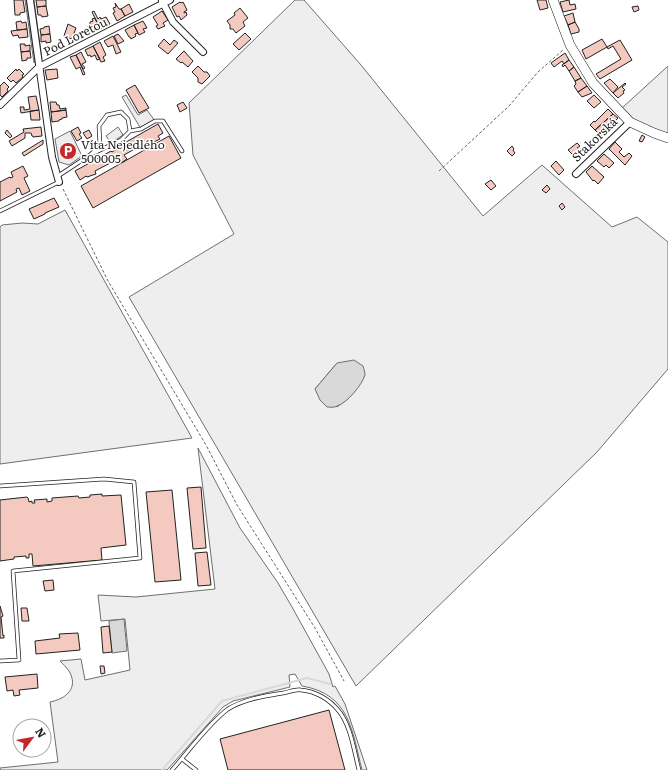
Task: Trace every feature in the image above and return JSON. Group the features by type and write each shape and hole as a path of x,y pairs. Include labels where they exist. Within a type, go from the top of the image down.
{"street":[{"path":"30,0 52,157 58,179"},
{"name":"Pod Loretou","path":"0,105 39,67 163,2 170,0"},
{"name":"Stakorská","path":"553,0 570,45 593,83 630,122 668,138"},
{"path":"163,2 173,22 203,52"},
{"name":"Stakorská","path":"576,174 630,122"}],"lane":[{"path":"0,211 58,179 90,155 100,146 99,126 107,115 121,112 128,119 130,131"},
{"path":"90,155 121,140 130,131 141,129 155,121 163,121 182,151"},
{"path":"0,486 104,479 134,482 140,558 13,571 19,660 0,662"},
{"path":"172,770 215,720 228,710 239,704 260,697 300,690 317,694 329,701 339,711 348,727 359,770"},
{"path":"182,759 196,770"}],"path":[{"path":"439,172 509,106 553,57 570,45"},
{"path":"58,179 108,281 206,445 237,505 315,628 344,681"}],"shaded area":[{"path":"25,0 35,62 34,63"},
{"path":"32,0 34,0 42,59 40,60"},
{"path":"295,0 304,0 361,65 483,216 542,165 612,227 637,217 668,242 668,369 597,452 356,686 129,297 234,234 193,155 189,103","holes":["337,363 351,396 337,407 315,389"]},
{"path":"668,66 668,135 630,121 622,108"},
{"path":"126,95 138,115 147,110 155,121 141,129 122,97"},
{"path":"118,127 123,135 111,143 106,136"},
{"name":"Víta Nejedlého 500005","path":"70,131 82,156 69,165 59,162 55,139"},
{"path":"65,210 192,438 0,464 0,227 2,225 22,223 38,224"},
{"path":"354,360 364,368 365,375 361,384 349,398 341,404 335,407 327,407 320,400 315,389 337,363"},
{"path":"198,448 240,528 278,583 329,674 333,687 335,686 345,704 367,770 362,770 351,728 346,716 339,706 330,697 318,690 302,686 295,674 289,675 290,687 233,701 223,707 167,770 0,770 0,768 58,762 50,702 56,701 66,695 72,687 72,677 60,661 81,659 85,680 130,670 125,619 101,621 98,595 136,597 215,589"},
{"path":"124,619 127,651 112,653 109,621"}],"building":[{"path":"14,0 23,0 25,12 20,13 20,15 15,15"},
{"path":"36,0 46,0 46,6 37,7"},
{"path":"537,0 546,0 548,8 540,10"},
{"path":"569,0 570,5 575,4 576,9 563,12 560,2"},
{"path":"180,2 183,2 187,10 184,13 186,12 187,15 181,20 179,16 177,17 172,7"},
{"path":"115,3 125,16 117,21 113,13 115,12 113,8 116,7"},
{"path":"129,4 133,12 125,16 121,9"},
{"path":"46,6 48,16 42,17 41,15 38,15 37,7"},
{"path":"638,6 639,10 634,12 632,7"},
{"path":"240,8 248,18 243,22 245,26 236,33 233,29 230,29 230,25 227,21 235,15 234,13"},
{"path":"94,11 98,19 100,17 101,19 106,17 110,24 100,29 92,12"},
{"path":"162,11 168,20 163,23 165,26 158,29 156,26 158,25 153,17"},
{"path":"573,13 575,22 568,25 564,16"},
{"path":"95,18 100,29 91,33 88,26 90,25 90,22 93,21 92,19"},
{"path":"21,21 22,23 26,22 27,29 17,30 16,22"},
{"path":"143,21 147,28 143,29 145,32 139,35 134,25"},
{"path":"575,22 579,32 571,34 568,25"},
{"path":"68,24 76,28 72,39 64,36"},
{"path":"134,25 138,33 131,39 125,30"},
{"path":"49,26 50,34 41,35 40,29"},
{"path":"27,29 28,37 19,38 18,35 13,36 11,31"},
{"path":"245,33 251,39 239,50 233,44"},
{"path":"50,34 51,42 41,42 41,35"},
{"path":"118,34 124,41 118,44 114,36"},
{"path":"113,36 121,52 116,54 113,45 108,47 104,41"},
{"path":"164,39 170,45 174,40 178,43 168,54 158,46"},
{"path":"602,39 607,47 586,59 582,50"},
{"path":"620,40 632,60 600,79 596,74 621,59 613,46 608,49 607,47"},
{"path":"100,42 106,55 103,57 105,61 101,62 93,46"},
{"path":"20,44 25,44 25,46 30,45 30,51 21,52"},
{"path":"93,46 100,59 97,60 95,55 91,57 90,55 88,56 85,50"},
{"path":"30,51 31,58 27,58 27,60 22,61 21,52"},
{"path":"184,51 193,61 188,67 176,59"},
{"path":"81,52 86,62 82,64 85,68 83,69 76,55"},
{"path":"565,53 569,60 564,64 562,61 554,67 551,63"},
{"path":"76,55 85,74 83,75 80,67 76,69 70,57"},
{"path":"569,60 574,67 569,71 565,65 563,67 562,65"},
{"path":"198,66 210,76 202,84 198,82 198,78 192,72"},
{"path":"574,67 581,78 575,81 569,71"},
{"path":"16,69 17,71 19,69 24,74 22,75 23,77 16,83 13,80 11,82 7,78"},
{"path":"57,69 58,78 47,80 45,70"},
{"path":"581,78 587,86 578,92 574,86 576,84 575,81"},
{"path":"610,79 618,87 613,93 604,83"},
{"path":"4,82 9,87 7,89 8,91 2,97 0,95 0,86"},
{"path":"625,83 626,84 622,87 625,90 623,91 624,93 618,98 613,93"},
{"path":"135,85 149,108 139,113 126,90"},
{"path":"587,86 592,93 582,97 578,92"},
{"path":"594,95 601,102 594,108 587,101"},
{"path":"36,96 39,110 21,113 20,107 24,107 24,110 30,109 28,97"},
{"path":"50,102 56,102 60,109 66,108 66,110 51,112"},
{"path":"183,102 187,108 180,112 177,105"},
{"path":"608,109 613,114 595,130 590,125"},
{"path":"39,110 40,120 31,120 30,111"},
{"path":"66,110 67,117 62,118 59,121 52,122 51,112"},
{"path":"613,114 618,118 601,136 595,130"},
{"path":"158,124 163,133 158,136 160,139 154,142 152,139 124,155 127,159 121,163 119,159 116,160 95,171 96,174 86,176 80,180 75,171 111,151 112,152 120,147 119,146"},
{"path":"41,127 42,136 33,137 31,133 25,133 25,138 12,146 9,141 24,132 23,129"},
{"path":"78,127 81,133 79,134 82,138 77,141 71,131"},
{"path":"7,130 12,136 10,138 5,133"},
{"path":"89,130 92,136 87,139 83,133"},
{"path":"642,135 645,137 642,142 639,141"},
{"path":"169,136 181,158 93,208 81,186"},
{"path":"43,140 43,144 24,156 22,153"},
{"path":"615,142 622,149 619,152 624,157 629,153 632,156 625,165 609,149"},
{"path":"577,143 580,146 577,148 582,152 576,158 568,150"},
{"path":"512,146 515,153 512,156 507,151"},
{"path":"604,154 614,163 609,168 606,165 604,167 597,161"},
{"path":"556,161 564,170 559,175 551,166"},
{"path":"23,166 28,176 24,178 30,191 22,195 19,188 16,189 17,192 0,201 0,182 13,177 11,172"},
{"path":"592,166 604,177 598,184 594,180 593,181 586,172"},
{"path":"491,180 496,186 491,190 485,184"},
{"path":"547,185 550,189 546,193 542,190"},
{"path":"54,198 59,207 34,219 29,209"},
{"path":"562,203 565,207 562,210 559,206"},
{"path":"201,487 206,548 193,549 187,488"},
{"path":"172,490 181,580 155,582 146,492"},
{"path":"102,494 102,496 121,495 126,545 101,548 102,560 33,566 32,554 29,554 29,558 26,558 26,556 14,557 14,559 0,561 0,500 27,497 29,502 32,501 32,503 35,503 34,500 47,499 47,502 52,501 52,498 78,496 79,498"},
{"path":"207,552 211,585 198,586 195,553"},
{"path":"53,580 54,590 45,591 43,581"},
{"path":"0,606 3,616 1,617 4,638 0,638"},
{"path":"21,608 27,608 29,621 22,621"},
{"path":"109,626 112,652 103,653 101,627"},
{"path":"78,633 80,650 36,654 35,641 60,638 59,634"},
{"path":"100,666 104,666 105,673 101,674"},
{"path":"37,674 38,688 19,690 20,695 14,696 13,690 7,691 5,677"},
{"path":"329,710 345,770 228,770 220,739"}],"waterway":[{"path":"162,770 222,701 307,678 330,684"}],"place":[{"name":"Víta Nejedlého 500005","path":"68,151"}]}
